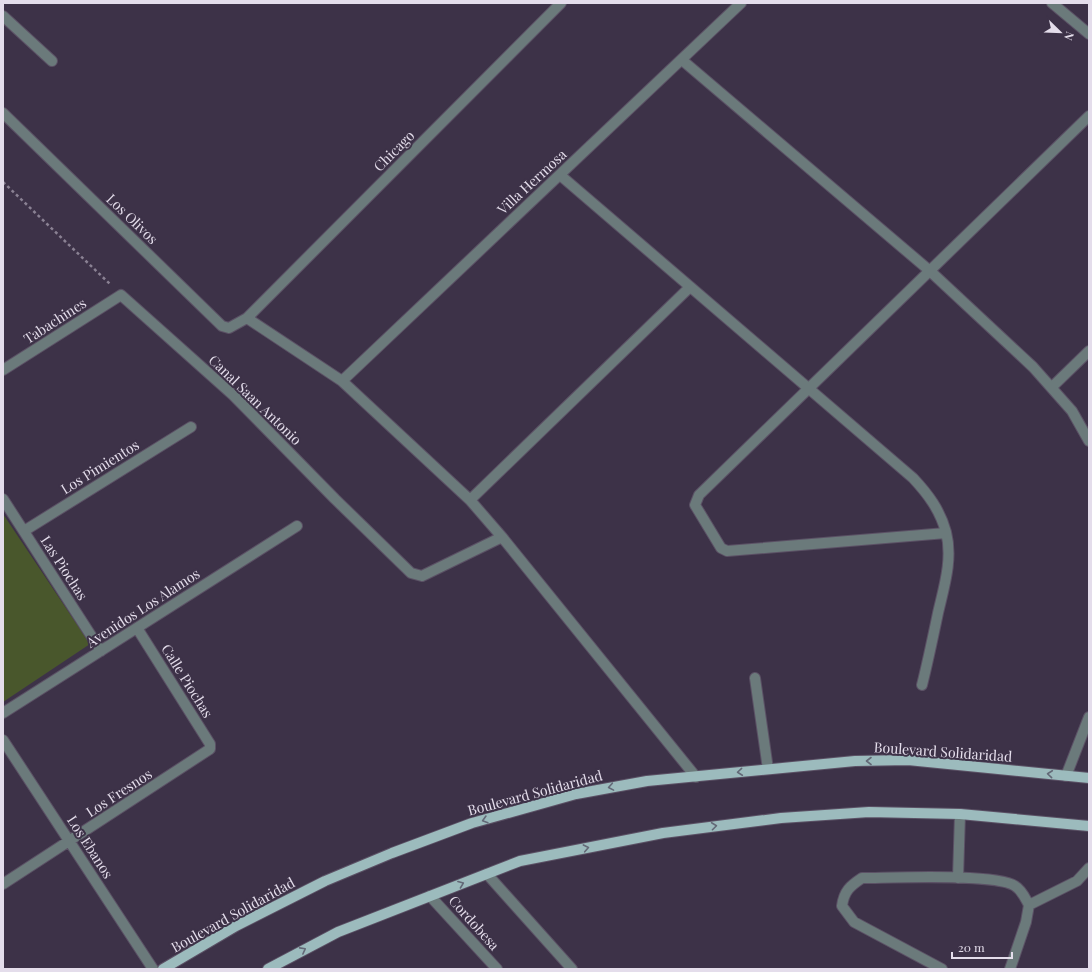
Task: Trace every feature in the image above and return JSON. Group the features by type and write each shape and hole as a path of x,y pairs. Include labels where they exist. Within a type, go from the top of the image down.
{"main road":[{"name":"Boulevard Solidaridad","path":"164,969 236,926 325,881 392,853 472,823 576,794 647,781 855,761 908,760 1089,778"},
{"path":"268,969 338,932 520,861 663,833 781,818 869,812 960,814 1089,826"}],"street":[{"name":"Chicago","path":"247,318 561,3"},
{"name":"Villa Hermosa","path":"342,381 741,3"},
{"path":"1052,3 1089,34"},
{"path":"3,16 52,61"},
{"path":"682,60 930,271 1034,367 1072,411 1089,440"},
{"name":"Los Olivos","path":"3,113 222,326 229,328 247,318"},
{"path":"946,533 727,551 721,548 695,505 696,498 1089,116"},
{"path":"560,174 807,389 913,478 929,496 939,514 946,533 947,572 922,685"},
{"path":"470,500 690,287"},
{"name":"Tabachines","path":"3,370 121,295"},
{"name":"Canal Saan Antonio","path":"121,295 233,395 335,499 411,573 422,576 502,537"},
{"path":"247,318 342,381 470,500 502,537 696,777"},
{"path":"1052,387 1089,351"},
{"name":"Los Pimientos","path":"24,531 191,427"},
{"name":"Las Piochas","path":"3,499 101,651"},
{"name":"Avenidos Los Alamos","path":"3,713 297,526"},
{"name":"Calle Piochas","path":"137,628 210,744 209,750"},
{"path":"755,678 768,770"},
{"path":"1066,776 1089,717"},
{"name":"Los Ebanos","path":"3,740 153,969"},
{"name":"Los Fresnos","path":"3,884 209,750"},
{"path":"958,878 960,814"},
{"path":"1029,905 1077,880 1089,868"},
{"path":"487,874 572,969"},
{"path":"942,969 854,922 842,906 843,895 850,886 862,878 958,878 1003,881 1018,889 1029,905 1026,922 1010,969"},
{"name":"Cordobesa","path":"430,896 497,969"}],"path":[{"path":"3,182 121,295"}],"green space":[{"path":"3,514 90,644 3,702"}]}
